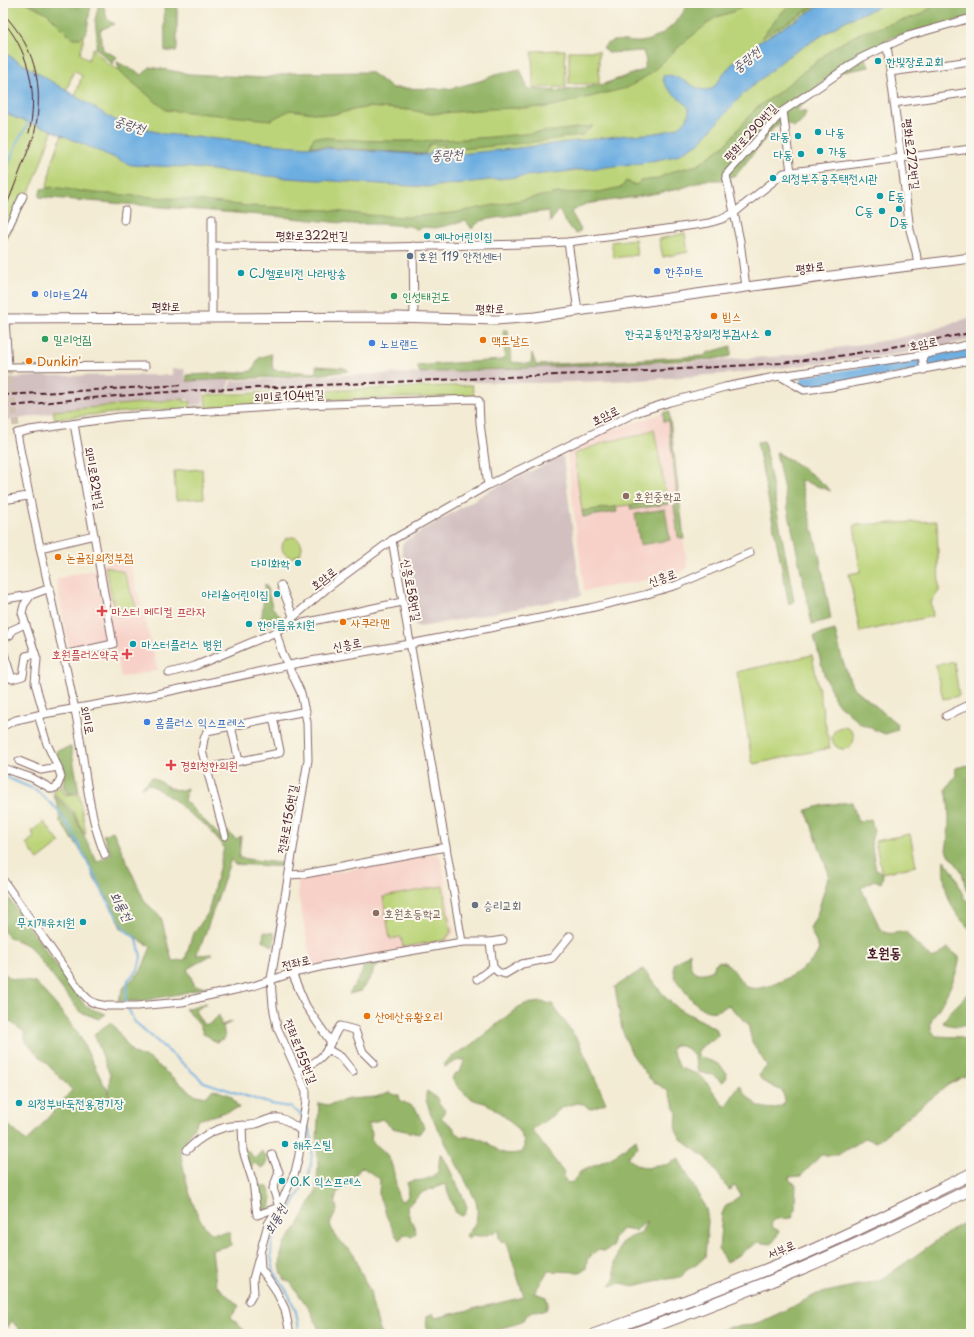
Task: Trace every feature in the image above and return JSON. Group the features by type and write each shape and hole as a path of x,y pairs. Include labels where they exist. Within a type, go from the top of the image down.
{"highway":[{"name":"서부로","path":"596,1334 685,1302 798,1256 846,1235 971,1174"},
{"path":"633,1334 691,1313 804,1268 971,1189"}],"main road":[{"name":"평화로","path":"4,319 414,317 496,320 535,318 746,287 971,258"}],"street":[{"name":"평화로290번길","path":"746,287 742,256 726,174 783,111 861,58 908,36 971,18"},
{"name":"평화로272번길","path":"887,45 910,230 918,265"},
{"path":"890,72 971,61"},
{"path":"894,103 971,92"},
{"path":"783,111 791,172 971,149"},
{"name":"평화로322번길","path":"212,246 413,246 568,242 709,223 722,219 734,213 784,173 791,172"},
{"path":"3,238 23,196"},
{"path":"124,210 124,220"},
{"path":"212,218 212,318"},
{"path":"568,242 578,311"},
{"path":"413,246 414,317"},
{"name":"평화로","path":"4,319 8,367 145,366"},
{"name":"호암로","path":"169,673 195,666 278,630 326,589 392,540 488,485 635,413 725,387 780,376 922,355 971,344"},
{"path":"922,355 924,370"},
{"path":"780,376 804,390 924,370 971,360"},
{"name":"외미로104번길","path":"17,433 119,417 303,405 474,399 479,401 480,423 488,485"},
{"name":"외미로82번길","path":"63,655 113,644 74,424"},
{"name":"외미로","path":"17,433 28,496 50,588 75,709 95,828 105,855"},
{"path":"3,500 28,496"},
{"path":"40,548 94,535"},
{"name":"신흥로58번길","path":"392,540 462,942"},
{"name":"신흥로","path":"3,726 16,720 158,694 288,666 532,620 644,595 677,585 692,577 750,553"},
{"path":"281,585 294,616"},
{"path":"5,599 31,595 50,588"},
{"path":"3,768 32,778 52,789 57,787 61,777 47,744 35,683 37,659 22,613 24,605 31,595"},
{"path":"278,630 402,602"},
{"path":"3,638 10,635 12,630 25,624"},
{"name":"전좌로156번길","path":"271,979 308,760 306,711 301,693 282,653 278,630"},
{"path":"3,650 11,677"},
{"path":"3,679 11,677 12,679 23,676 26,656 35,654"},
{"path":"946,716 971,704"},
{"path":"225,836 202,751 207,731 306,711"},
{"path":"207,768 279,753 280,751 273,717"},
{"path":"231,726 239,761"},
{"path":"19,761 41,770 58,767"},
{"path":"289,875 305,874 446,847"},
{"name":"전좌로","path":"3,880 49,943 82,993 90,1001 97,1004 137,1006 182,1002 253,986 271,979 292,974 462,942 490,942 503,940"},
{"path":"490,942 493,967 498,972 505,974 522,964 552,958 570,936"},
{"path":"477,979 493,967"},
{"path":"292,974 306,1006 330,1041"},
{"name":"전좌로155번길","path":"271,979 272,1006 277,1027 306,1091 306,1109 295,1172 279,1207 268,1224 260,1253 261,1269 275,1289 285,1309 290,1334"},
{"path":"298,1071 314,1063 327,1049 330,1041 340,1026 355,1030 363,1052 374,1063"},
{"path":"327,1049 341,1057 353,1072"},
{"path":"187,1150 205,1136 230,1126 254,1124 271,1118 279,1117 292,1124 301,1132"},
{"path":"242,1125 242,1151 253,1182 257,1215 279,1207 273,1188 279,1172 272,1155"},
{"path":"250,1301 254,1292 253,1279 260,1253"}],"shaded area":[{"path":"971,317 971,340 901,354 736,373 641,380 541,383 470,382 230,391 231,381 346,375 483,371 566,364 626,362 671,363 784,356 888,340 930,331"},
{"path":"172,369 184,369 186,381 229,380 228,392 204,393 203,404 192,406 191,400 180,399 52,411 51,413 3,421 3,379 37,376 172,375"},
{"name":"호원중학교","path":"669,411 687,568 679,574 584,591 567,454 609,431"},
{"path":"563,456 581,596 421,627 417,626 414,623 412,615 402,551 402,545 405,541 487,492"},
{"name":"마스터 메디컬 프라자","path":"129,559 158,670 121,677 114,642 70,652 56,579 93,570 103,564"},
{"name":"호원초등학교","path":"435,854 440,856 454,932 446,942 312,966 298,894 298,879"}],"green space":[{"path":"3,3 47,3 83,18 83,43 80,54 88,60 93,48 108,64 153,88 348,101 586,90 649,68 729,3 971,3 892,36 796,94 722,173 421,222 46,191 52,163 82,76 74,70 35,179 3,247"},
{"path":"27,3 67,3 78,6 79,3 91,3 87,31 81,38 72,38 47,13"},
{"path":"99,3 103,3 107,19 114,24 100,30 103,50 117,57 112,64 96,48 97,37 95,20"},
{"path":"164,3 177,3 176,51 165,51"},
{"path":"688,3 747,3 733,12 716,17 683,43 650,74 627,88 548,107 490,109 431,114 410,110 368,107 330,115 290,110 271,120 166,110 120,72 117,62 142,75 150,67 190,74 264,78 291,73 370,72 392,88 449,89 480,81 500,73 520,69 528,89 559,91 606,84 643,70 646,61 643,51 608,53 603,47 613,41 620,40 641,42 656,37 669,28 681,16"},
{"path":"794,3 820,3 761,38 782,12"},
{"path":"937,3 971,3 971,17 893,37 863,54 869,67 831,74 796,112 806,112 801,123 794,127 788,124 776,125 736,175 721,180 705,180 679,189 585,204 571,212 581,230 576,234 565,222 559,210 550,222 549,211 512,215 480,221 472,229 466,221 436,228 423,227 416,229 410,226 351,224 273,216 39,197 41,189 52,187 95,193 406,217 453,213 558,193 599,192 622,187 626,181 636,185 641,181 656,179 674,171 698,165 726,144 756,108 775,95 833,48 860,33 920,15"},
{"path":"565,50 566,87 533,88 532,51"},
{"path":"569,51 599,51 599,84 569,84"},
{"path":"593,126 582,135 533,142 443,151 445,145 430,144 425,154 310,146 314,137 375,141 462,139 515,135"},
{"path":"685,233 688,252 663,257 659,239"},
{"path":"635,239 637,255 614,258 611,242"},
{"path":"503,330 508,330 511,362 531,364 532,353 536,365 704,356 707,353 731,346 731,356 714,359 420,373 417,366 502,360 505,356"},
{"path":"271,354 273,370 316,373 316,366 345,368 349,371 317,375 187,381 187,375 252,371 259,358"},
{"path":"472,385 474,396 328,400 310,402 311,396 292,396 289,404 143,411 55,419 53,411 184,399 184,402 191,401 190,408 206,406 205,395"},
{"path":"669,411 684,539 678,537 674,505 678,504 668,420 664,422 663,413"},
{"path":"654,429 667,500 582,511 574,454 605,442 640,435"},
{"path":"764,441 794,601 789,604 757,442"},
{"path":"776,452 818,479 831,491 800,480 819,554 831,619 812,624"},
{"path":"202,469 204,498 176,500 174,471"},
{"path":"667,500 668,504 631,510 630,505"},
{"path":"616,507 617,512 583,517 582,511"},
{"path":"665,509 670,540 640,545 635,514"},
{"path":"937,521 939,591 931,602 933,616 860,632 849,574 860,572 854,525"},
{"path":"292,537 299,540 302,547 299,554 292,557 285,554 282,547 285,540"},
{"path":"105,566 124,572 138,612 116,616"},
{"path":"265,584 272,607 282,618 261,629 259,622 262,615"},
{"path":"835,630 842,659 852,686 897,724 898,730 885,734 861,724 836,702 824,674 814,636"},
{"path":"812,655 830,748 754,764 752,762 737,672"},
{"path":"954,662 959,696 943,699 935,665"},
{"path":"843,727 851,730 854,738 851,746 843,749 835,746 832,738 835,730"},
{"path":"71,747 79,792 67,794 63,785 64,778 56,758 56,752"},
{"path":"969,765 971,775 967,779 971,788 971,896 966,889 962,872 946,850 949,819 946,789 956,775 955,768"},
{"path":"152,777 170,788 180,791 187,788 184,800 224,840 227,831 236,839 241,836 239,858 288,864 288,867 234,864 231,859 202,943 196,955 213,954 187,969 195,986 208,987 141,1001 118,1001 124,987 141,971 151,947 121,928 110,902 95,880 87,859 60,822 58,805 53,794 73,813 97,862 111,854 103,835 113,831 145,902 161,917 172,961 185,960 192,936 208,913 224,848 208,827 186,811 176,801 149,784 141,788"},
{"path":"61,786 65,795 79,794 86,834 84,834 74,812 52,791"},
{"path":"852,802 858,822 871,819 874,830 871,842 876,870 879,870 883,875 881,883 874,880 861,888 881,930 887,933 906,932 914,942 933,959 948,948 959,957 958,968 952,983 931,1022 931,1026 932,1031 936,1036 960,1037 971,1044 971,1073 948,1085 876,1142 865,1138 838,1155 821,1155 801,1176 789,1177 790,1181 796,1184 795,1209 792,1218 776,1219 771,1223 772,1227 779,1231 771,1244 758,1242 726,1263 719,1249 722,1214 725,1207 741,1195 735,1186 729,1190 706,1157 681,1139 676,1130 677,1113 668,1091 650,1079 632,1054 622,1030 615,987 643,969 666,998 679,1009 717,1030 718,1035 699,1049 697,1053 699,1057 716,1063 723,1068 727,1077 723,1082 712,1075 698,1072 694,1056 687,1049 674,1045 671,1050 680,1068 697,1074 703,1078 725,1107 740,1085 748,1097 763,1108 776,1108 783,1105 785,1100 782,1091 762,1081 759,1075 767,1066 752,1042 748,1024 728,1005 715,1011 709,1011 698,1006 676,980 674,974 674,964 690,952 689,959 691,968 697,973 713,970 715,964 720,961 729,965 746,986 759,988 784,980 808,964 819,949 810,928 817,915 829,874 806,810 824,805"},
{"path":"44,822 60,843 38,860 26,844 34,837 32,831"},
{"path":"910,834 916,866 882,873 875,841"},
{"path":"944,860 954,873 964,898 971,904 971,930 958,915 949,898 944,880"},
{"path":"443,886 451,932 445,940 403,947 401,937 390,939 383,897"},
{"path":"3,890 86,1007 106,1014 99,1019 80,1012 29,946 9,937 3,931"},
{"path":"264,932 274,933 275,938 273,947 263,940"},
{"path":"382,962 374,968 372,975 361,991 349,994 362,973 363,967"},
{"path":"3,972 10,978 36,983 55,1004 78,1033 108,1090 109,1096 110,1075 94,1034 111,1022 133,1053 150,1059 193,1094 206,1097 213,1089 231,1096 239,1108 198,1120 180,1149 190,1194 204,1226 211,1233 230,1232 231,1245 212,1250 216,1285 239,1306 231,1317 247,1334 23,1334 11,1320 3,1334 3,1120 27,1142 72,1090 26,1042 24,1032 3,1016"},
{"path":"971,991 971,1034 967,1031 967,1025 955,1026 943,1023 949,1013"},
{"path":"541,1002 552,1004 579,1042 606,1103 589,1109 584,1104 577,1103 562,1107 532,1130 564,1173 565,1180 568,1183 573,1182 580,1172 613,1157 636,1139 638,1147 627,1157 637,1165 648,1168 656,1165 667,1165 678,1158 706,1209 708,1221 705,1257 696,1265 688,1268 681,1277 634,1286 621,1283 610,1286 615,1276 615,1262 621,1243 630,1237 640,1234 647,1221 635,1231 622,1229 613,1240 613,1247 604,1251 597,1250 587,1260 586,1269 580,1272 548,1271 534,1293 546,1297 548,1303 546,1310 532,1311 524,1320 481,1334 430,1334 426,1322 427,1317 433,1313 435,1318 524,1297 507,1243 502,1242 499,1238 499,1230 483,1236 473,1235 468,1238 466,1235 475,1224 477,1215 476,1201 432,1117 426,1100 427,1091 437,1098 439,1104 445,1110 441,1118 453,1127 461,1137 477,1138 507,1154 523,1152 523,1139 516,1128 489,1105 474,1100 468,1096 452,1079 454,1074 460,1072 465,1059 456,1061 445,1067 444,1063 474,1043 517,1008 525,1004"},
{"path":"206,1003 195,1011 204,1025 211,1023 219,1015 221,1025 232,1022 223,1026 225,1038 216,1042 207,1035 203,1034 198,1022 185,1009"},
{"path":"389,1092 399,1095 400,1100 416,1109 424,1127 419,1134 392,1128 382,1119 368,1124 372,1133 371,1140 384,1151 389,1159 398,1197 401,1201 405,1200 408,1196 407,1183 427,1179 438,1172 440,1154 442,1154 467,1207 465,1214 461,1216 456,1213 445,1184 423,1192 407,1206 408,1213 416,1233 412,1237 404,1234 400,1240 396,1236 386,1215 384,1206 380,1200 380,1179 362,1167 343,1189 337,1192 335,1201 337,1210 330,1224 334,1235 354,1254 370,1291 380,1331 383,1334 321,1334 310,1310 290,1282 285,1280 280,1265 284,1244 298,1226 316,1191 318,1168 317,1140 319,1103 327,1105 349,1099 376,1097"},
{"path":"243,1149 248,1151 255,1158 262,1151 267,1158 266,1165 262,1168 255,1163 250,1168"},
{"path":"254,1183 268,1187 272,1197 270,1209 259,1213"},
{"path":"971,1219 971,1334 709,1334 730,1327 754,1325 817,1294 881,1280 956,1227"}],"water":[{"name":"중랑천","path":"824,3 888,3 847,20 787,57 742,95 699,143 676,156 642,163 427,187 287,178 183,167 131,165 46,128 15,118 3,111 3,52 118,122 164,134 281,145 428,155 437,147 444,155 655,133 670,130 684,123 689,112 686,105 666,86 663,76 670,75 676,77 701,89 707,90 713,88 730,66 759,42"}],"waterway":[{"name":"회룡천","path":"3,178 18,140 31,120"},
{"path":"806,382 911,366 971,353"},
{"name":"회룡천","path":"3,776 36,790 59,811 72,832 108,902 125,930 137,939 141,957 138,970 128,980 126,1004"},
{"name":"회룡천","path":"128,1008 134,1021 204,1082 271,1104 290,1107 301,1116"},
{"name":"회룡천","path":"300,1334 296,1312 289,1295 274,1271 271,1256 272,1241 309,1176 313,1143 305,1121"}],"tunnel":[{"path":"8,367 17,433"}],"tram line":[{"path":"3,13 16,29 27,47 32,58 38,84 37,122 34,135 3,215"},
{"path":"6,25 21,49 30,76 33,105 29,133"}],"railway":[{"path":"3,407 79,399 182,391 649,371 781,363 846,355 971,333"},
{"path":"3,395 182,385"}],"place":[{"name":"한빛장로교회","path":"878,61"},
{"name":"나동","path":"818,132"},
{"name":"라동","path":"798,136"},
{"name":"가동","path":"820,151"},
{"name":"다동","path":"801,154"},
{"name":"의정부주공주택전시관","path":"773,178"},
{"name":"E동","path":"880,196"},
{"name":"D동","path":"899,209"},
{"name":"C동","path":"882,211"},
{"name":"예나어린이집","path":"427,236"},
{"name":"호원 119 안전센터","path":"410,256"},
{"name":"한주마트","path":"657,271"},
{"name":"CJ헬로비전 나라방송","path":"241,273"},
{"name":"이마트24","path":"35,294"},
{"name":"인성태권도","path":"394,296"},
{"name":"빕스","path":"714,316"},
{"name":"한국교통안전공장의정부검사소","path":"768,333"},
{"name":"밀리언짐","path":"45,339"},
{"name":"맥도날드","path":"483,340"},
{"name":"노브랜드","path":"372,343"},
{"name":"Dunkin'","path":"29,361"},
{"name":"호원중학교","path":"626,496"},
{"name":"논골집의정부점","path":"58,557"},
{"name":"다미화학","path":"298,563"},
{"name":"아리솔어린이집","path":"277,594"},
{"name":"마스터 메디컬 프라자","path":"102,611"},
{"name":"사쿠라멘","path":"343,622"},
{"name":"한아름유치원","path":"249,624"},
{"name":"마스터플러스 병원","path":"133,644"},
{"name":"호원플러스약국","path":"127,654"},
{"name":"홈플러스 익스프레스","path":"147,722"},
{"name":"경희청한의원","path":"171,765"},
{"name":"승리교회","path":"475,905"},
{"name":"호원초등학교","path":"376,913"},
{"name":"무지개유치원","path":"83,922"},
{"name":"산에산유황오리","path":"367,1016"},
{"name":"의정부바둑전용경기장","path":"19,1103"},
{"name":"해주스틸","path":"285,1144"},
{"name":"O.K 익스프레스","path":"282,1181"}],"district":[{"name":"호원동","path":"884,952"}]}
